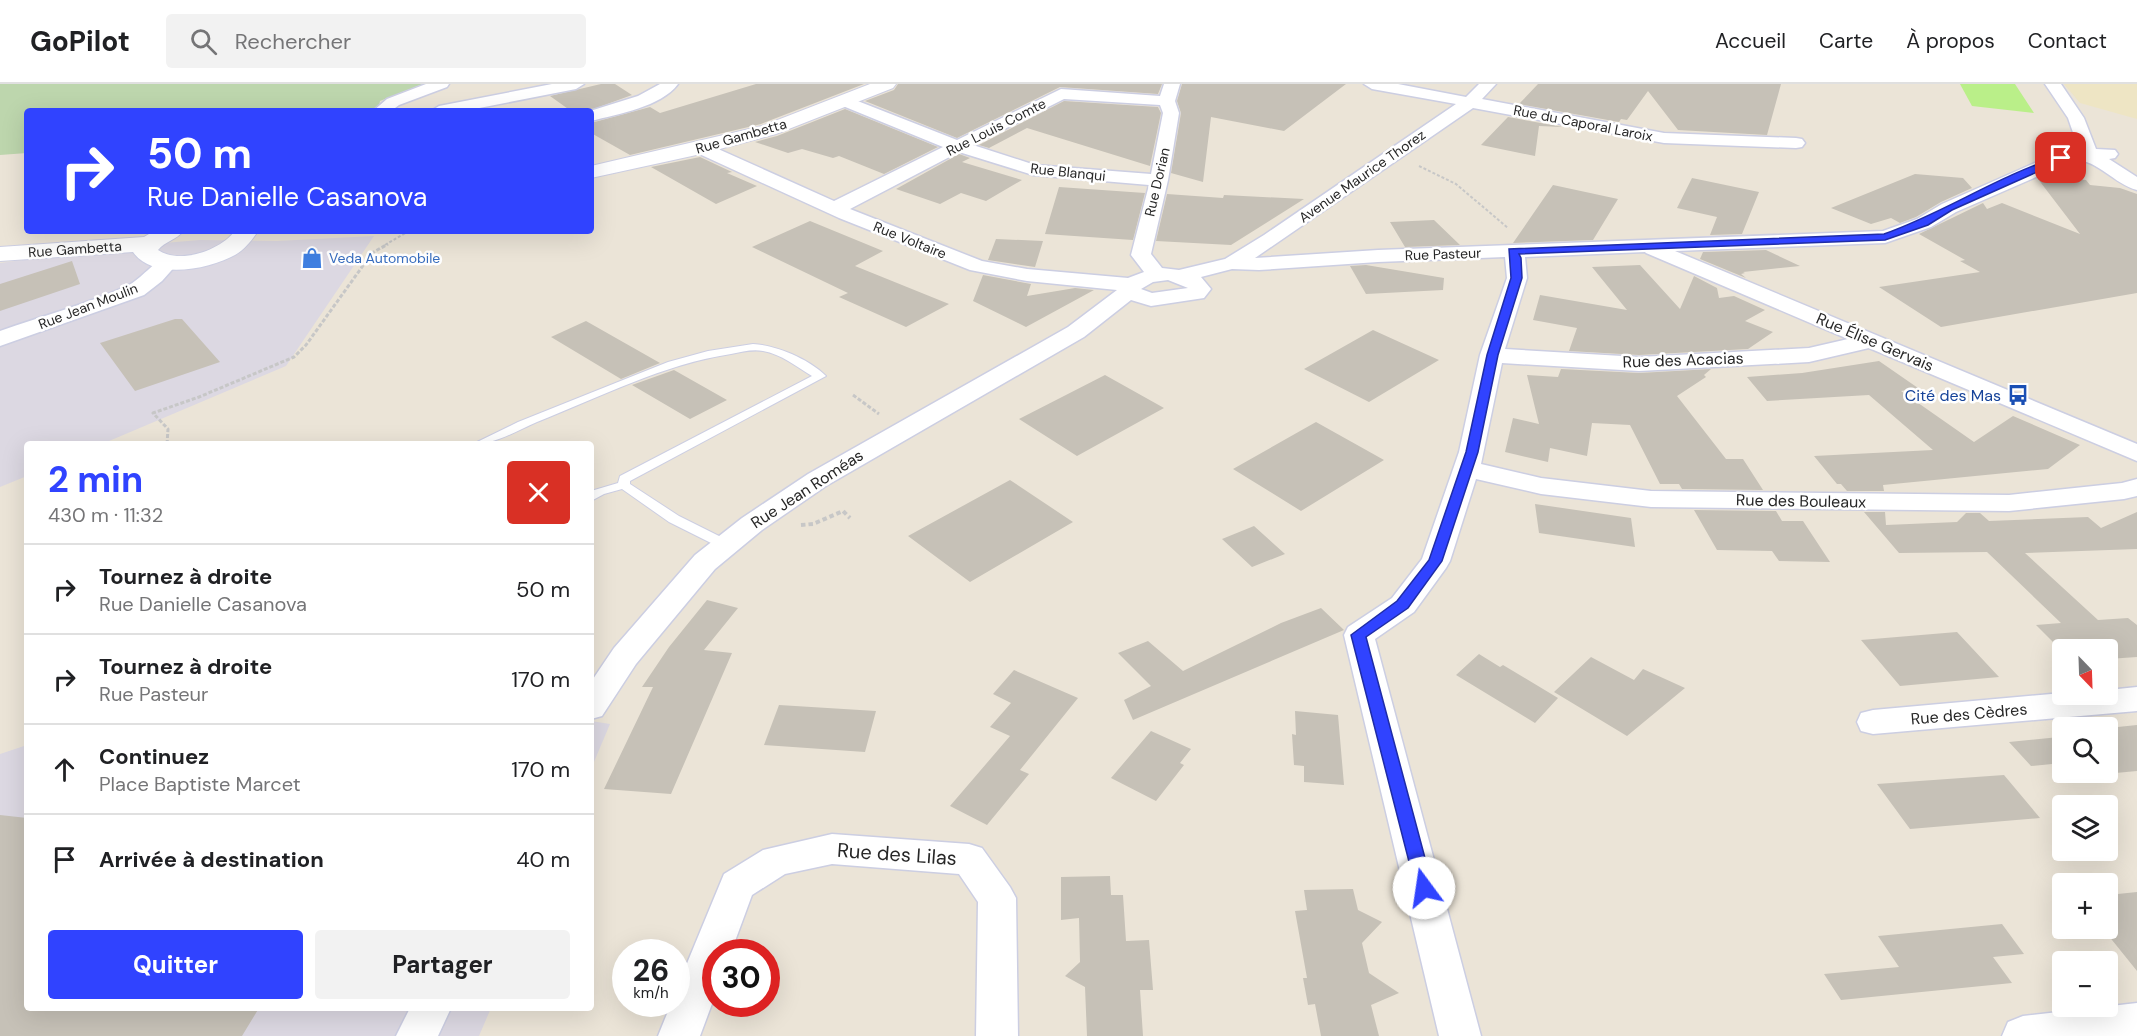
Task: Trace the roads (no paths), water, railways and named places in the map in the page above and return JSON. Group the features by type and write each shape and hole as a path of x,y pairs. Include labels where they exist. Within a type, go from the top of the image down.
{"main road":[{"name":"Rue Gambetta","path":"594,171 701,148 769,130 887,84"},
{"path":"167,234 149,244 145,252 153,260 168,263 205,258 225,252 239,244 246,234"},
{"name":"Rue Gambetta","path":"0,254 149,244"}],"street":[{"path":"385,108 393,102 441,84"},
{"path":"453,108 576,84"},
{"path":"594,115 652,96 670,84"},
{"name":"Rue du Caporal Laroix","path":"1372,84 1664,138 1796,142"},
{"name":"Avenue Maurice Thorez","path":"1157,275 1181,276 1232,263 1271,239 1470,102 1488,84"},
{"path":"2054,84 2076,118 2086,146 2124,178 2137,184"},
{"name":"Rue Louis Comte","path":"836,208 1061,94 1170,92"},
{"name":"Rue Dorian","path":"1157,275 1141,255 1159,180 1171,113 1170,92"},
{"name":"Rue Blanqui","path":"844,101 957,146 1033,170 1159,180"},
{"name":"Rue Pasteur","path":"1232,263 1259,264 1377,256 1885,237 1924,223 1949,208 2086,146 2137,168"},
{"name":"Rue Voltaire","path":"701,148 836,208 977,266 1130,289"},
{"name":"Rue Pasteur","path":"1271,239 1325,254 1377,256"},
{"name":"Rue Élise Gervais","path":"1646,246 2137,453"},
{"path":"1460,1036 1359,635 1402,605 1436,561 1467,469 1492,355 1516,278 1516,258 1523,251"},
{"name":"Rue Jean Moulin","path":"0,339 136,290 155,277 168,263"},
{"name":"Avenue Maurice Thorez","path":"1151,300 1196,293 1221,276 1232,263"},
{"path":"1130,289 1157,275"},
{"path":"1181,276 1193,281 1200,289"},
{"path":"1130,289 1151,300"},
{"name":"Rue Jean Roméas","path":"594,702 625,656 705,562 752,524 817,480 1076,332 1130,289"},
{"name":"Rue Jean Roméas","path":"1076,332 1117,319 1151,300"},
{"name":"Rue des Acacias","path":"1492,355 1639,364 1809,355 1872,341"},
{"name":"Rue des Bouleaux","path":"1467,469 1541,486 1651,499 2009,503 2124,491 2137,487"},
{"name":"Rue des Cèdres","path":"1873,722 2137,699"},
{"name":"Rue des Lilas","path":"679,1036 737,885 776,861 832,849 969,859 997,898 997,1036"},
{"path":"417,1036 430,1011"},
{"path":"2023,1036 2137,1022"}],"lane":[{"path":"485,441 672,364 708,354 753,347 767,348 785,355 820,376 624,479 624,485"},
{"path":"594,494 624,485 674,519 726,545"}],"place":[{"name":"Veda Automobile","path":"312,258"},
{"name":"Cité des Mas","path":"2018,395"}]}
